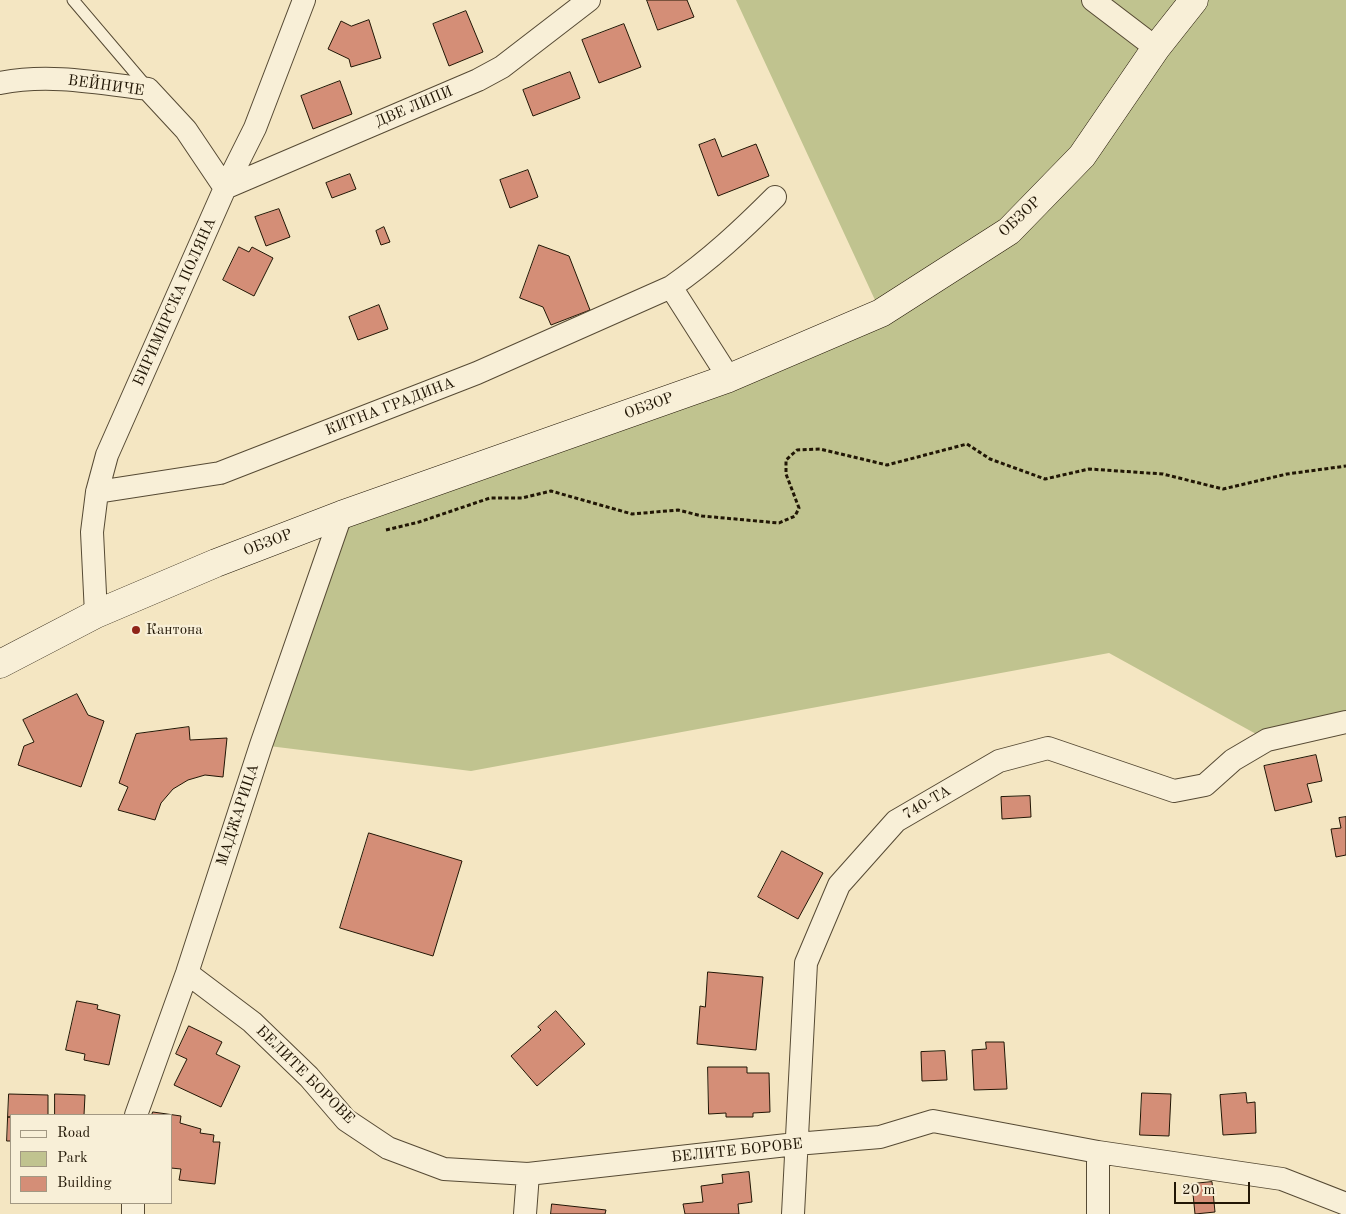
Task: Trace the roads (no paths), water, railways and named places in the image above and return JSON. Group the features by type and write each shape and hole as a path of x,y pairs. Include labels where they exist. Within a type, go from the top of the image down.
{"street":[{"name":"БИРИМИРСКА ПОЛЯНА","path":"96,614 92,532 97,492 107,455 225,188 255,128 304,0"},
{"name":"ДВЕ ЛИПИ","path":"225,188 478,80 502,67 588,0"},
{"path":"1093,0 1156,48"},
{"name":"ОБЗОР","path":"0,664 96,614 216,563 728,378 881,313 1009,231 1082,156 1156,48 1194,0"},
{"name":"ВЕЙНИЧЕ","path":"0,82 44,78 148,88 186,130 225,188"},
{"name":"КИТНА ГРАДИНА","path":"97,492 220,473 477,373 671,287 699,268 775,197"},
{"path":"671,287 728,378"},
{"name":"МАДЖАРИЦА","path":"136,1114 187,973 262,744 342,516"},
{"name":"740-ТА","path":"793,1214 806,964 838,885 896,821 999,761 1048,748 1174,792 1205,785 1234,760 1267,740 1346,722"},
{"name":"БЕЛИТЕ БОРОВЕ","path":"187,973 252,1022 309,1077 346,1120 388,1148 444,1169 528,1174 796,1144 880,1137 933,1121 1098,1152 1282,1179 1346,1204"},
{"path":"1098,1152 1098,1214"},
{"path":"525,1214 528,1174"}],"lane":[{"path":"73,0 148,88"}],"place":[{"name":"Кантона","path":"136,630"}]}
